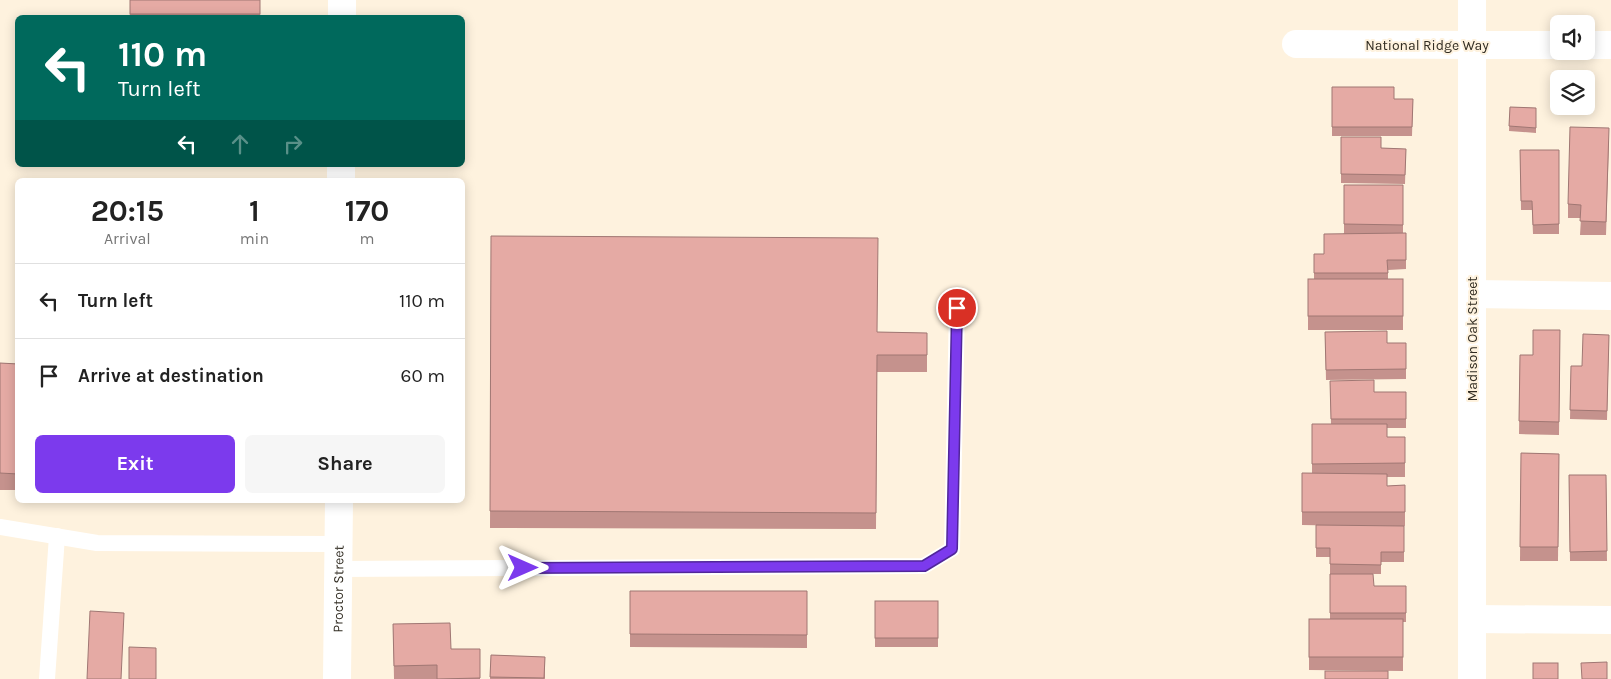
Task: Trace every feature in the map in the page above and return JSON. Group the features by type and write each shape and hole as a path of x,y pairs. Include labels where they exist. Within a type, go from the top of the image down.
{"street":[{"path":"342,0 342,15"},
{"name":"Madison Oak Street","path":"1472,0 1472,679"},
{"name":"National Ridge Way","path":"1296,44 1550,45"},
{"path":"1595,45 1611,45"},
{"path":"1473,294 1611,296"},
{"name":"Proctor Street","path":"337,679 339,503"},
{"path":"1472,619 1611,620"}],"lane":[{"path":"0,527 97,543 338,556 924,566 952,549 957,308"},
{"path":"47,679 57,536"}],"building":[{"path":"130,0 260,0 260,14 130,14"},
{"path":"1332,87 1394,87 1394,99 1413,99 1412,127 1332,127"},
{"path":"1510,107 1536,108 1536,128 1509,126"},
{"path":"1570,127 1609,128 1606,222 1580,221 1581,205 1568,204"},
{"path":"1341,137 1381,137 1381,148 1406,149 1405,175 1341,174"},
{"path":"1520,150 1559,150 1559,224 1533,225 1532,201 1521,201"},
{"path":"1344,185 1403,185 1403,225 1344,224"},
{"path":"1406,233 1406,260 1387,260 1388,273 1314,273 1314,254 1324,254 1324,234"},
{"path":"491,236 878,238 877,332 927,333 927,355 877,355 876,513 490,511"},
{"path":"1308,279 1403,279 1403,316 1308,316"},
{"path":"1533,330 1560,330 1559,422 1519,421 1520,355 1533,355"},
{"path":"1387,331 1387,343 1406,343 1406,369 1326,370 1325,332"},
{"path":"1583,334 1609,335 1607,411 1570,410 1571,366 1582,366"},
{"path":"0,363 15,364 15,474 0,473"},
{"path":"1374,380 1374,392 1406,392 1406,419 1331,419 1330,381"},
{"path":"1312,424 1387,424 1387,437 1405,437 1405,463 1312,464"},
{"path":"1521,453 1559,454 1558,547 1520,547"},
{"path":"1302,473 1387,474 1387,486 1405,485 1405,512 1302,512"},
{"path":"1569,475 1606,475 1607,551 1570,552"},
{"path":"1316,525 1404,526 1404,552 1381,552 1381,565 1330,564 1330,548 1316,548"},
{"path":"1330,574 1373,574 1374,586 1406,586 1406,613 1330,613"},
{"path":"630,591 807,591 807,635 630,634"},
{"path":"875,601 938,601 938,638 875,638"},
{"path":"90,611 124,613 121,679 87,679"},
{"path":"1309,619 1403,619 1403,657 1309,657"},
{"path":"450,623 451,649 480,649 480,678 437,679 437,665 394,666 393,624"},
{"path":"129,647 156,648 156,679 129,679"},
{"path":"491,655 545,657 544,678 490,677"},
{"path":"1607,662 1607,679 1582,679 1581,663"},
{"path":"1533,663 1558,663 1558,679 1533,679"},
{"path":"1325,671 1388,671 1388,679 1325,679"}],"route":[{"path":"523,568 924,566 952,549 957,308"}]}
